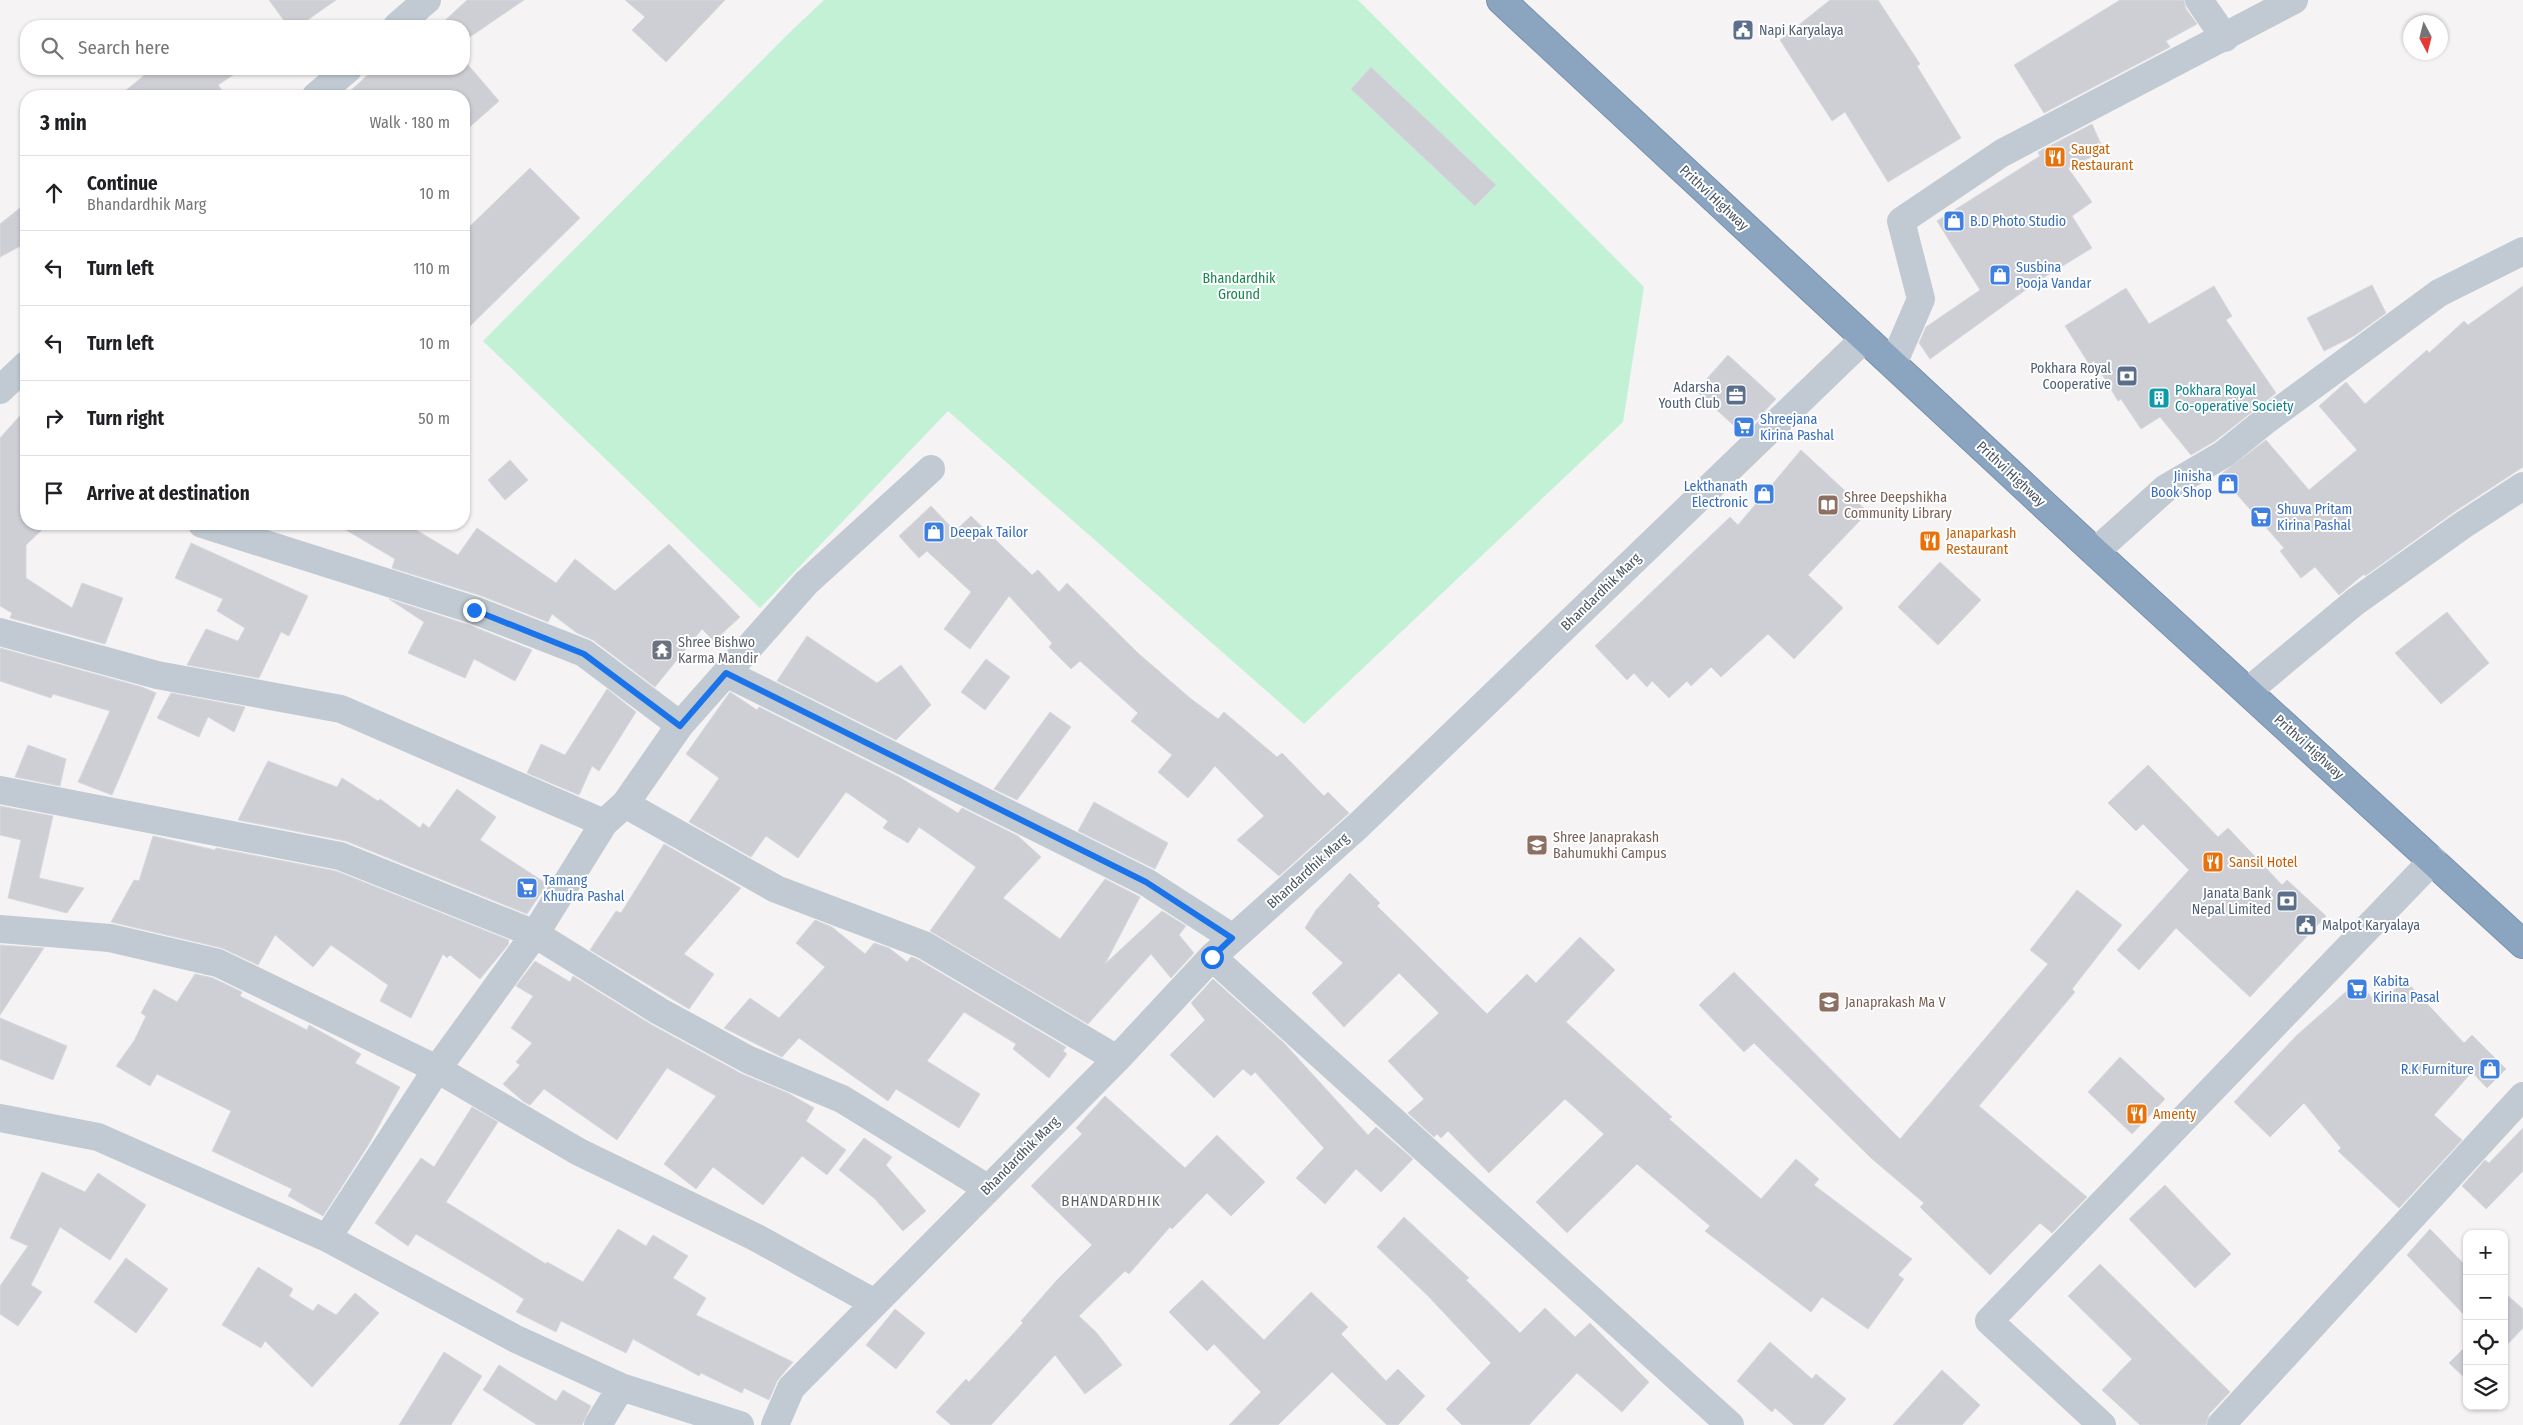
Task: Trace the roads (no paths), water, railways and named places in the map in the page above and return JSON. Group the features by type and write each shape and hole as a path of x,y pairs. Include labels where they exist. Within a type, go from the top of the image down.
{"highway":[{"name":"Prithvi Highway","path":"1502,0 2095,552 2523,944"}],"street":[{"path":"404,20 427,0"},
{"path":"2199,0 2225,38"},
{"path":"1893,364 1920,299 1901,221 2002,153 2225,38 2294,0"},
{"path":"323,90 341,75"},
{"path":"2095,552 2166,488 2224,454 2265,421 2432,299 2523,251"},
{"name":"Bhandardhik Marg","path":"775,1425 791,1388 873,1302 1117,1058 1212,957 1360,824 1865,338"},
{"path":"328,1238 437,1068 535,934 604,823 625,804 680,726 806,583 931,469"},
{"path":"2248,691 2355,602 2463,525 2523,486"},
{"path":"221,530 474,610 584,654 680,726"},
{"path":"0,632 157,675 341,709 604,823"},
{"path":"726,673 1146,882 1232,938"},
{"path":"0,790 340,856 535,934 659,1011 749,1060 842,1099 987,1188"},
{"path":"625,804 776,889 924,945 1117,1058"},
{"path":"2102,1425 1989,1321 2433,860"},
{"path":"0,929 110,938 218,963 437,1068 579,1152 755,1237 873,1302"},
{"path":"1212,957 1730,1425"},
{"path":"2221,1425 2523,1096"},
{"path":"0,1118 98,1138 328,1238 516,1339 621,1387 740,1425"},
{"path":"598,1425 621,1387"}],"place":[{"name":"Napi Karyalaya","path":"1743,30"},
{"name":"Saugat Restaurant","path":"2055,157"},
{"name":"B.D Photo Studio","path":"1954,221"},
{"name":"Susbina Pooja Vandar","path":"2000,275"},
{"name":"Pokhara Royal Cooperative","path":"2127,376"},
{"name":"Adarsha Youth Club","path":"1736,395"},
{"name":"Pokhara Royal Co-operative Society","path":"2159,398"},
{"name":"Shreejana Kirina Pashal","path":"1744,427"},
{"name":"Jinisha Book Shop","path":"2228,484"},
{"name":"Lekthanath Electronic","path":"1764,494"},
{"name":"Shree Deepshikha Community Library","path":"1828,505"},
{"name":"Shuva Pritam Kirina Pashal","path":"2261,517"},
{"name":"Deepak Tailor","path":"934,532"},
{"name":"Janaparkash Restaurant","path":"1930,541"},
{"name":"Shree Bishwo Karma Mandir","path":"662,650"},
{"name":"Shree Janaprakash Bahumukhi Campus","path":"1537,845"},
{"name":"Sansil Hotel","path":"2213,862"},
{"name":"Tamang Khudra Pashal","path":"527,888"},
{"name":"Janata Bank Nepal Limited","path":"2287,901"},
{"name":"Malpot Karyalaya","path":"2306,925"},
{"name":"Kabita Kirina Pasal","path":"2357,989"},
{"name":"Janaprakash Ma V","path":"1829,1002"},
{"name":"R.K Furniture","path":"2490,1069"},
{"name":"Amenty","path":"2137,1114"}],"district":[{"name":"BHANDARDHIK","path":"1111,1201"}],"park label":[{"name":"Bhandardhik Ground","path":"1239,286"}]}
